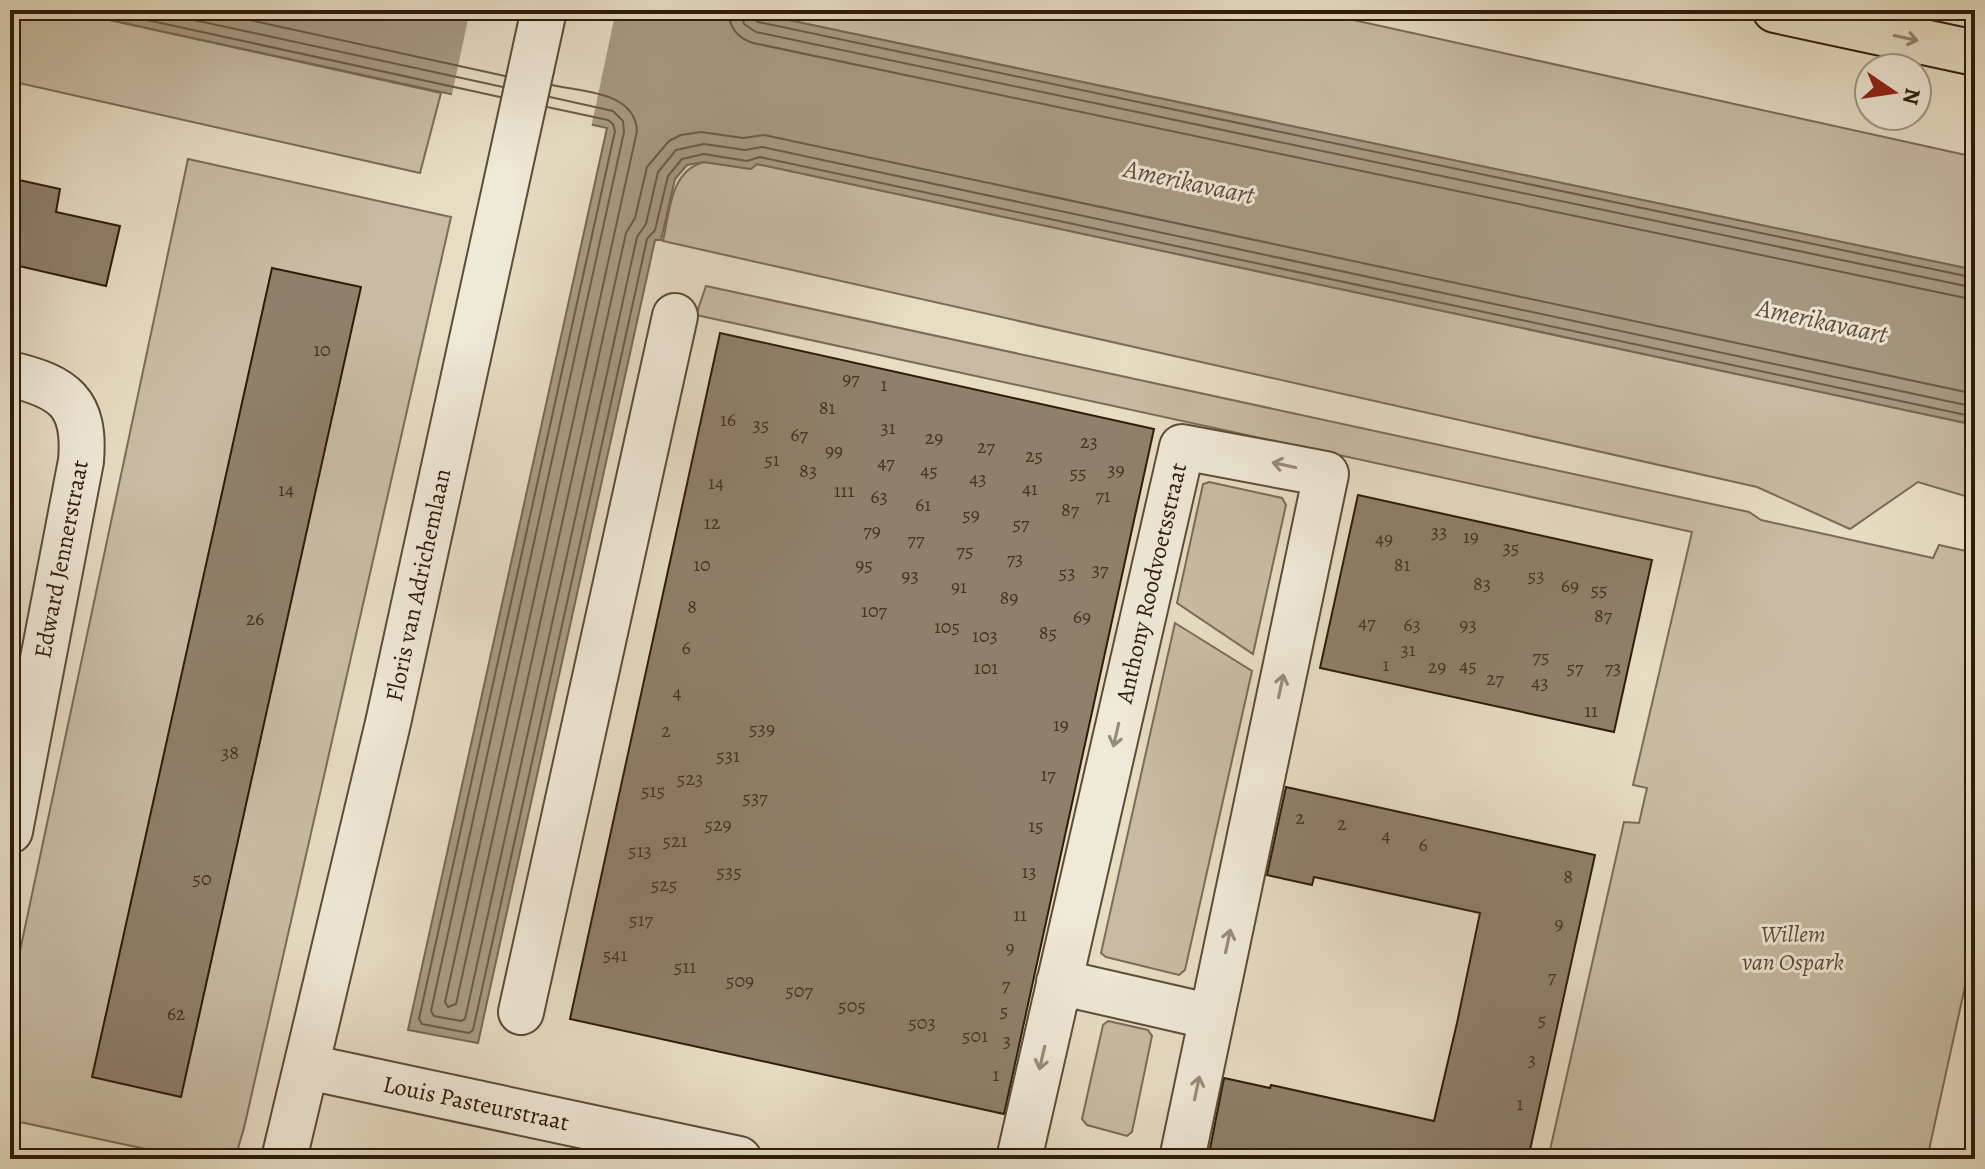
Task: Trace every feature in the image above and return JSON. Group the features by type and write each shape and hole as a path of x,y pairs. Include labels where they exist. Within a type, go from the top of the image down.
{"main road":[{"path":"1775,10 1975,53"}],"street":[{"name":"Floris van Adrichemlaan","path":"284,1159 388,723 544,10"},
{"path":"521,1012 675,316"},
{"name":"Edward Jennerstraat","path":"10,374 57,390 74,408 83,434 81,461 10,831"},
{"name":"Anthony Roodvoetsstraat","path":"1019,1159 1182,447 1326,474 1182,1159"},
{"path":"1059,982 1212,1017"},
{"name":"Louis Pasteurstraat","path":"308,1067 739,1159"}],"green space":[{"path":"10,10 64,10 441,93 420,173 10,81"},
{"path":"741,10 1308,10 1975,157 1975,270"},
{"path":"188,159 451,217 244,1128 236,1155 192,1159 20,1122 10,1107 10,998"},
{"path":"704,162 751,169 757,164 1975,425 1975,499 1918,482 1850,529 1757,487 663,241 678,183 684,174"},
{"name":"Willem van Ospark","path":"706,286 1749,512 1761,520 1933,558 1939,545 1975,553 1975,941 1927,1159 1548,1159 1624,822 1639,823 1647,788 1633,785 1692,532 696,315"},
{"path":"1209,482 1282,498 1286,505 1253,654 1177,603 1203,484"},
{"path":"1175,623 1252,671 1185,970 1179,975 1106,957 1101,953"},
{"path":"1108,1021 1148,1030 1152,1036 1132,1132 1127,1136 1087,1125 1082,1119 1103,1025"}],"water":[{"name":"Amerikavaart","path":"64,10 741,10 1975,270 1975,425 757,164 751,169 704,162 687,165 675,179 661,240 655,240 478,1043 408,1030 607,128"}],"pier":[{"path":"470,10 616,10 591,128 451,99"}],"building":[{"path":"10,178 60,189 56,212 120,226 106,286 10,264"},
{"path":"272,268 361,287 181,1097 92,1077"},
{"path":"720,333 1154,429 1004,1114 570,1019"},
{"path":"1358,495 1652,560 1614,732 1320,668"},
{"path":"1286,787 1595,855 1528,1159 1208,1159 1224,1078 1270,1088 1271,1085 1434,1121 1457,1023 1480,913 1314,877 1312,885 1267,875"}]}
